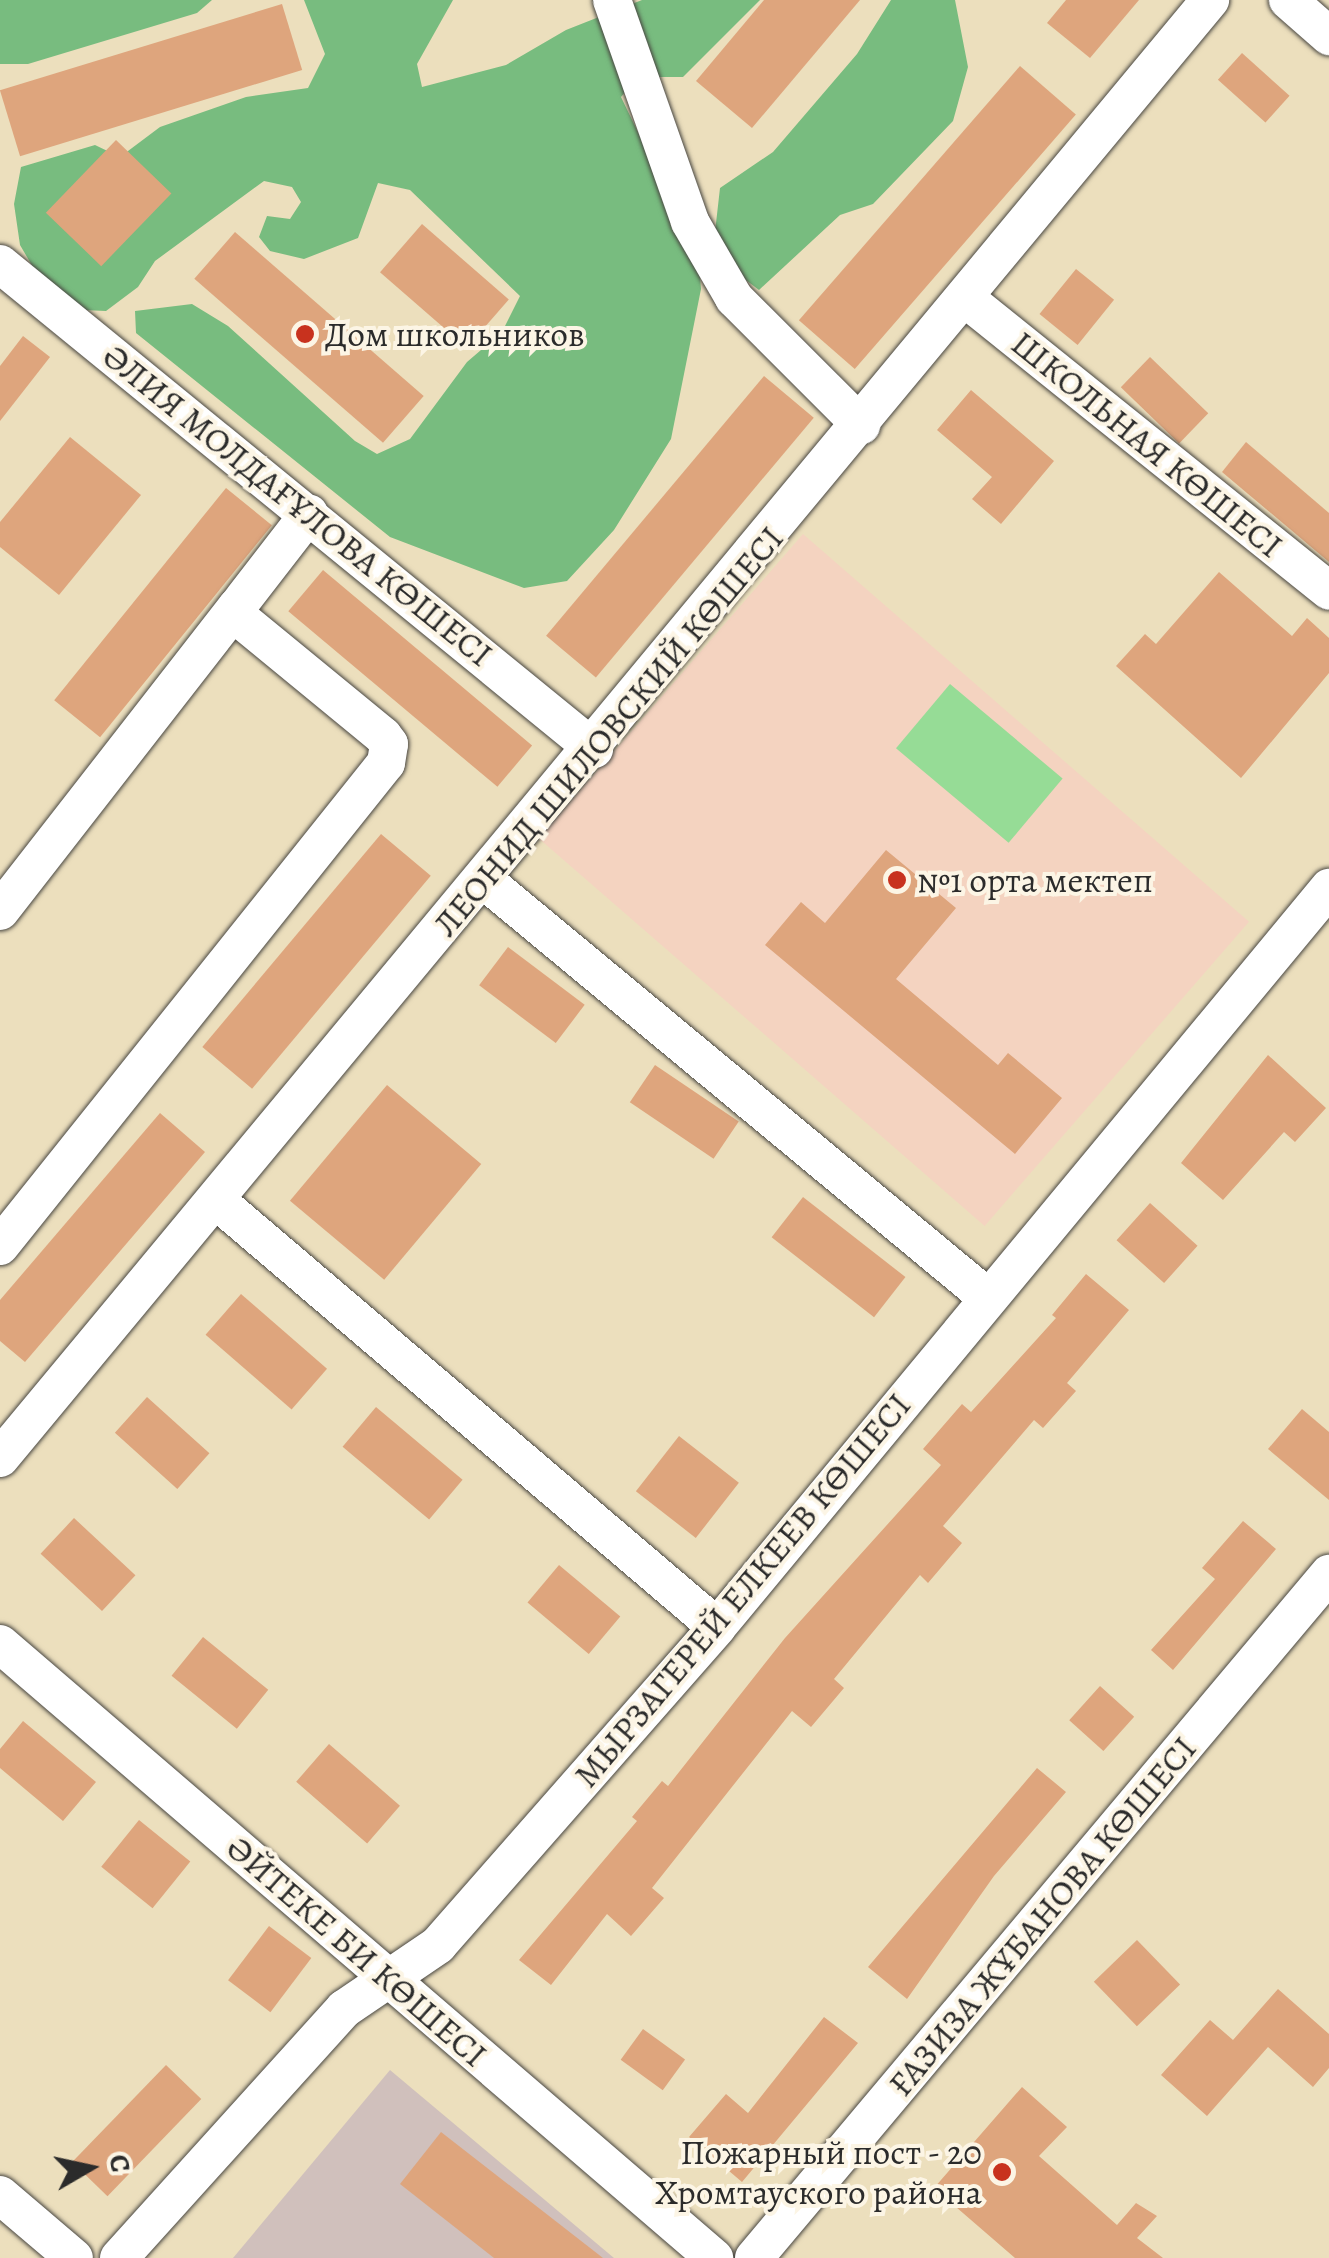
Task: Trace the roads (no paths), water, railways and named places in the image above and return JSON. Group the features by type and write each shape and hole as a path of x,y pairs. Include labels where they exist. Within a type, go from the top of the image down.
{"street":[{"path":"612,0 690,222 734,298 861,425"},
{"name":"ЛЕОНИД ШИЛОВСКИЙ КӨШЕСІ","path":"0,1458 594,749 1210,0"},
{"path":"1288,0 1329,36"},
{"name":"ӘЛИЯ МОЛДАҒҰЛОВА КӨШЕСІ","path":"0,264 594,749"},
{"name":"ШКОЛЬНАЯ КӨШЕСІ","path":"965,298 1329,591"},
{"path":"0,911 308,514"},
{"path":"0,1246 390,753 383,736 242,620 237,607"},
{"path":"484,880 987,1297"},
{"name":"МЫРЗАГЕРЕЙ ЕЛКЕЕВ КӨШЕСІ","path":"120,2258 344,2010 438,1945 716,1627 1329,888"},
{"path":"216,1200 716,1627"},
{"name":"ҒАЗИЗА ЖҰБАНОВА КӨШЕСІ","path":"754,2258 1329,1574"},
{"name":"ӘЙТЕКЕ БИ КӨШЕСІ","path":"0,1644 714,2258"},
{"path":"0,2195 74,2258"}],"place":[{"name":"Дом школьников","path":"305,334"},
{"name":"№1 орта мектеп","path":"897,880"},
{"name":"Пожарный пост - 20 Хромтауского района","path":"1002,2172"}]}
